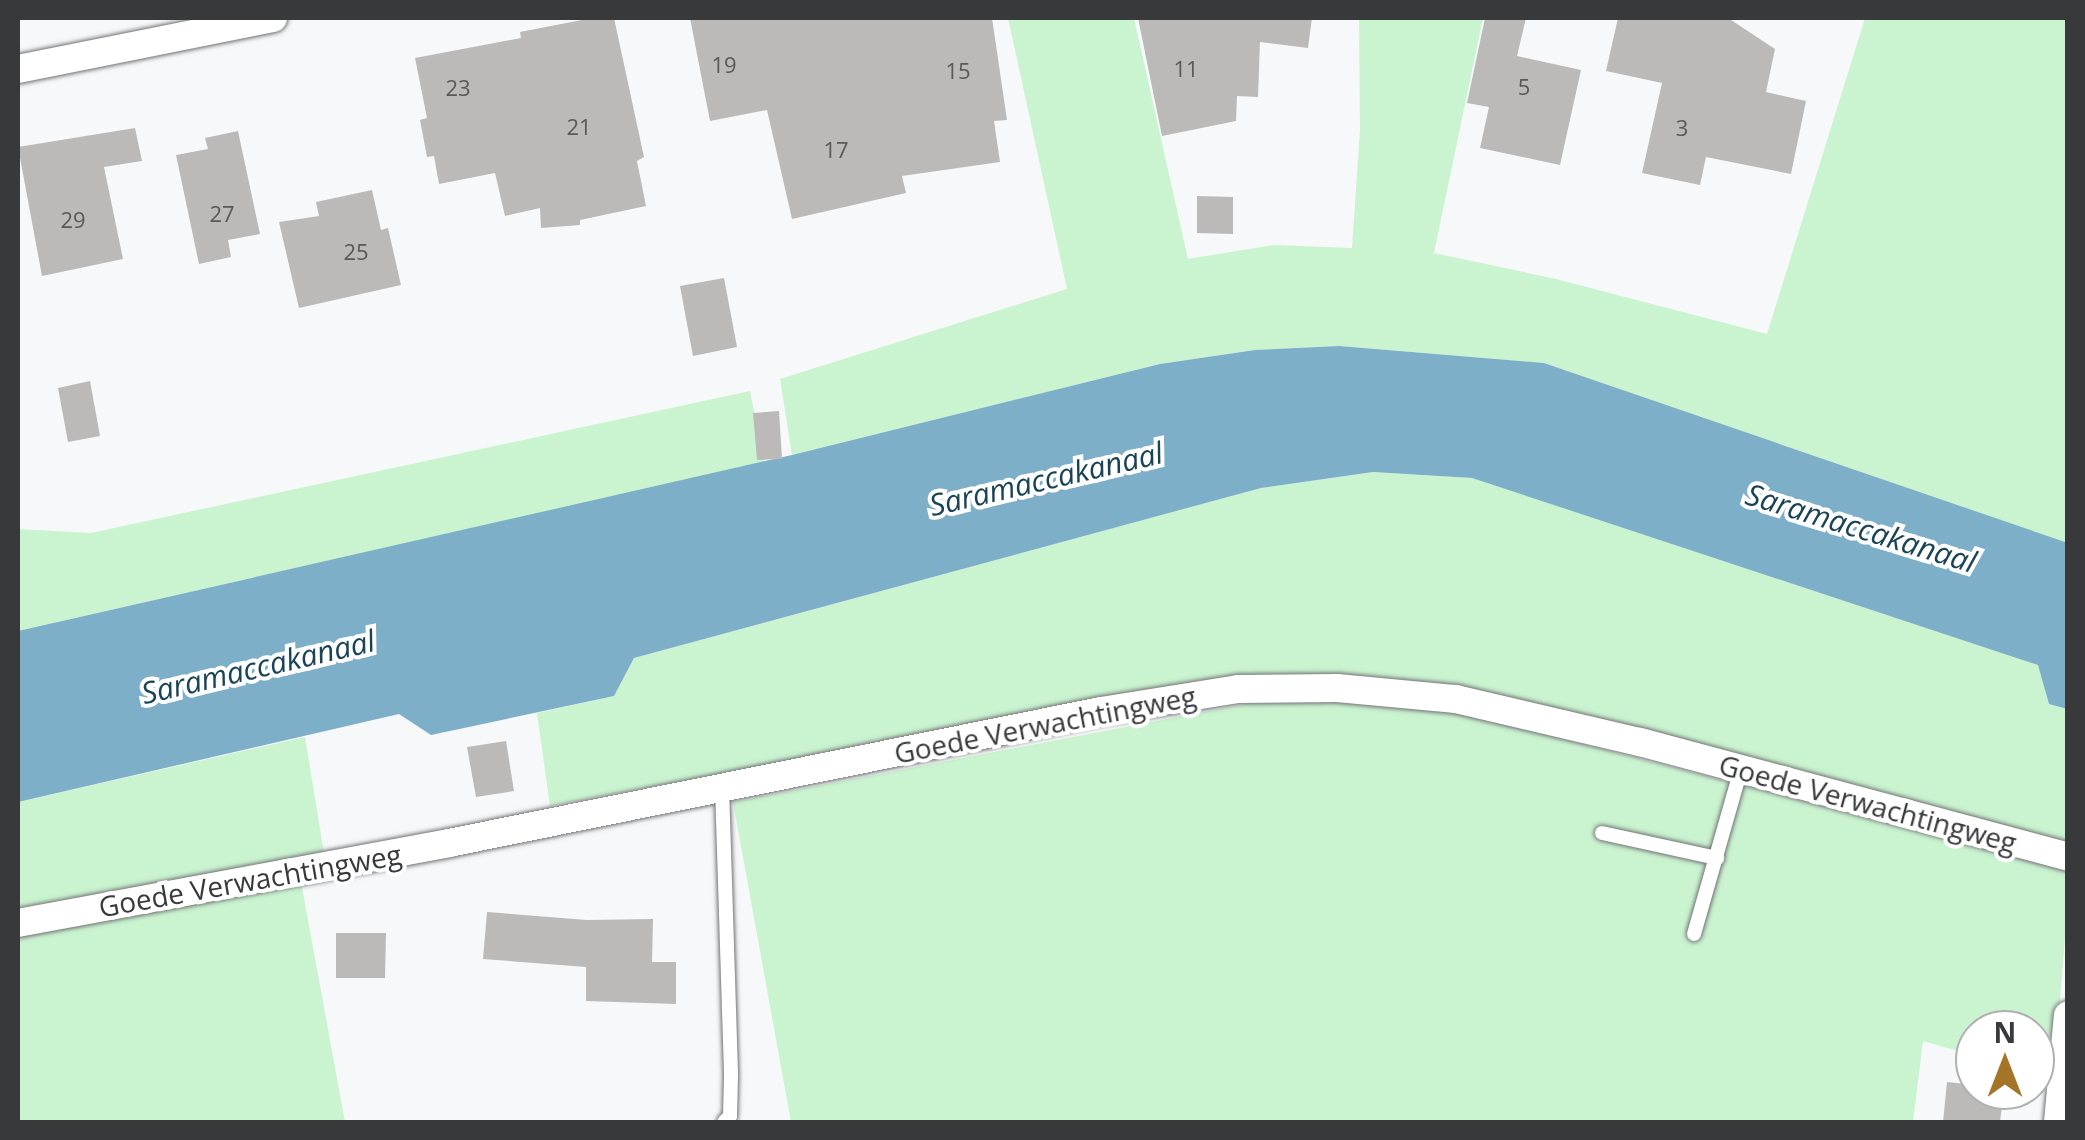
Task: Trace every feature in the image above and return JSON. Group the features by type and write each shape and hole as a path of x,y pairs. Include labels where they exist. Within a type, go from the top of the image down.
{"street":[{"path":"18,69 273,18"},
{"name":"Goede Verwachtingweg","path":"18,923 1101,711 1238,689 1337,688 1456,699 1741,769 2068,858"},
{"path":"2058,1122 2068,1015"}],"lane":[{"path":"1694,934 1741,769"},
{"path":"722,788 731,1076 730,1116 724,1122"},
{"path":"1602,834 1718,858"}],"green space":[{"path":"1008,18 1134,18 1188,259 1273,245 1352,248 1360,130 1359,18 1483,18 1434,253 1556,279 1767,334 1865,18 2067,18 2067,543 1544,363 1339,346 1255,350 1160,364 792,455 780,379 1067,289"},
{"path":"750,391 764,462 18,631 18,529 91,533"},
{"path":"1373,472 1472,478 2039,665 2049,704 2067,709 2067,842 1585,717 1387,679 950,730 550,806 537,713 614,696 634,658 1261,488"},
{"path":"1341,699 1467,714 2061,868 2067,873 2068,899 2055,1065 2055,1010 1955,1010 1955,1050 1923,1041 1913,1122 791,1122 733,802 1256,702"},
{"path":"305,737 324,853 18,908 18,802"},
{"path":"301,882 345,1122 18,1122 18,933"}],"water":[{"name":"Saramaccakanaal","path":"1339,346 1544,363 2068,543 2067,709 2049,704 2038,665 1472,478 1373,472 1261,488 634,658 614,696 431,735 399,714 18,802 18,631 792,455 1160,364 1255,350"}],"building":[{"path":"592,18 614,18 644,157 637,161 646,206 580,220 580,225 541,228 540,208 505,216 495,173 439,184 434,156 427,157 420,120 427,118 415,58 521,38 520,32"},
{"path":"690,18 992,18 1007,120 994,121 1000,162 902,176 906,193 792,219 767,110 710,121"},
{"path":"1138,18 1312,18 1308,48 1260,42 1258,97 1237,96 1236,121 1162,136"},
{"path":"1485,18 1526,18 1517,56 1581,70 1560,165 1480,148 1489,107 1467,103"},
{"path":"1618,18 1728,18 1775,49 1766,92 1806,101 1791,174 1706,157 1700,185 1642,173 1662,83 1606,71"},
{"path":"135,128 142,161 104,167 123,259 42,276 18,147"},
{"path":"238,131 260,234 228,240 231,257 199,264 176,155 208,149 205,138"},
{"path":"372,190 381,230 388,228 401,285 299,308 279,222 319,216 316,202"},
{"path":"1197,196 1233,197 1233,234 1197,233"},
{"path":"724,278 737,347 693,356 680,286"},
{"path":"90,381 100,436 68,442 58,388"},
{"path":"779,411 782,459 757,460 753,413"},
{"path":"506,741 514,791 476,797 467,747"},
{"path":"487,912 587,920 653,919 652,962 676,962 676,1004 586,1001 586,967 483,959"},
{"path":"336,933 386,933 385,978 336,978"},
{"path":"1947,1082 1955,1083 1955,1110 2002,1110 2000,1122 1943,1122"}]}
